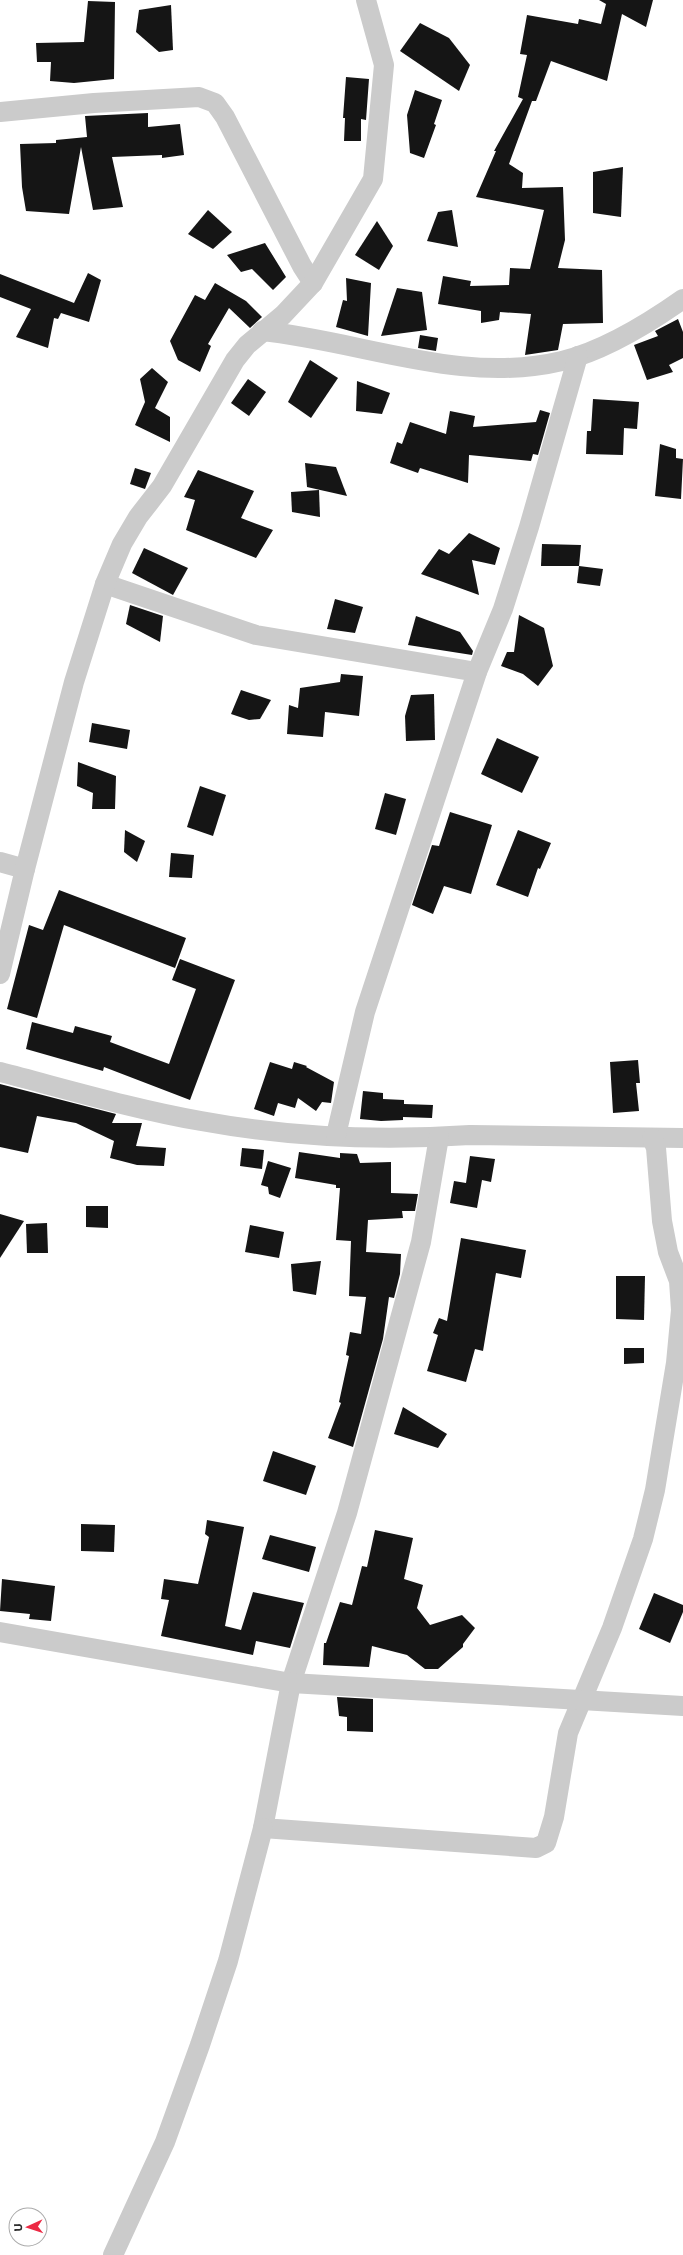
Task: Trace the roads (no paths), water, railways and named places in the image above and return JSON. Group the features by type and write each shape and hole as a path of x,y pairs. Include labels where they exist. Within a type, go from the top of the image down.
{"street":[{"path":"0,974 25,869 74,682 105,584 122,544 138,517 162,486 235,360 247,345 283,315 313,283 374,179 384,66 366,0"},
{"path":"0,112 199,97 215,103 225,117 302,266 313,283"},
{"path":"262,331 305,337 432,362 498,369 537,366 578,356 619,338 683,299"},
{"path":"336,1135 365,1012 477,672 503,609 529,527 578,356"},
{"path":"105,584 256,635 477,672"},
{"path":"0,862 25,869"},
{"path":"0,1072 199,1121 275,1132 439,1137 470,1134 683,1138"},
{"path":"113,2255 165,2142 228,1961 263,1828 291,1683 347,1513 419,1250 439,1137"},
{"path":"263,1828 536,1848 546,1843 554,1817 568,1733 612,1628 643,1539 655,1490 676,1364 681,1310 679,1281 668,1252 662,1221 656,1148 652,1138"},
{"path":"0,1632 291,1683 582,1699 650,1706 683,1706"}]}
